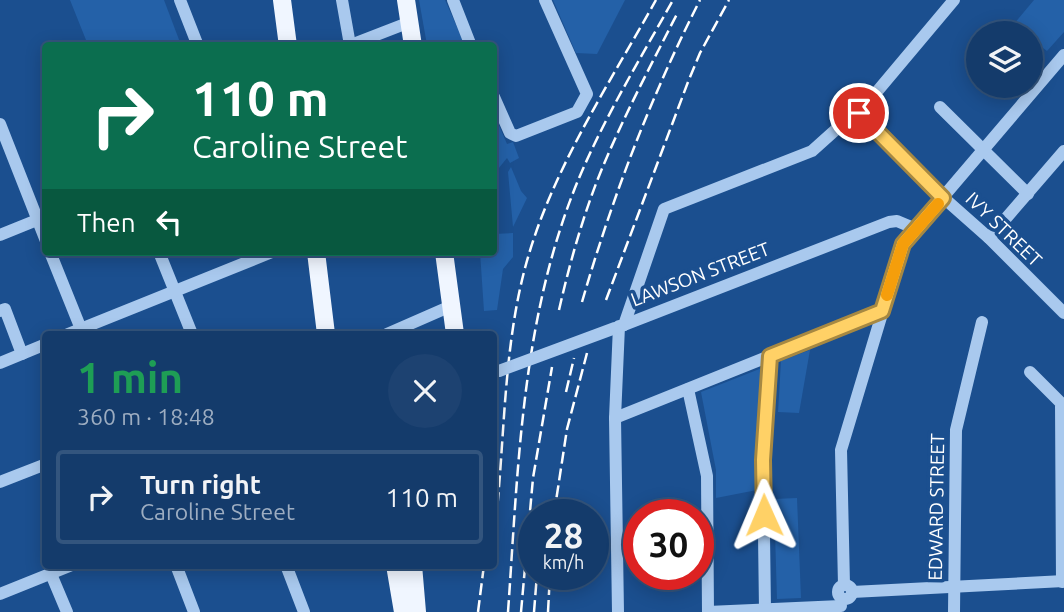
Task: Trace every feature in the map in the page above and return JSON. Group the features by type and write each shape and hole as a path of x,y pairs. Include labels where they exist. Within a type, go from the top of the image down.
{"main road":[{"path":"282,0 287,42"},
{"path":"406,0 412,42"},
{"path":"316,256 326,331"},
{"path":"445,256 455,331"},
{"path":"396,569 403,612"},
{"path":"414,569 416,612"}],"street":[{"path":"341,0 348,42"},
{"path":"453,0 469,42"},
{"path":"497,105 510,133 516,136 577,112 587,94 545,0"},
{"path":"618,612 615,418 619,326 664,209 812,151 851,116 859,113 954,0"},
{"path":"184,1 197,42"},
{"path":"357,42 410,22"},
{"path":"844,599 841,450 903,244 1064,55"},
{"path":"940,107 1028,194"},
{"name":"IVY STREET","path":"859,113 943,198 989,238 1064,313"},
{"path":"0,124 42,232"},
{"path":"989,238 1064,151"},
{"path":"0,235 37,220"},
{"name":"LAWSON STREET","path":"497,372 889,222 897,221 916,229"},
{"path":"51,256 76,331"},
{"path":"161,256 191,331"},
{"path":"82,331 262,256"},
{"path":"394,331 451,306"},
{"path":"0,311 5,309 22,354"},
{"path":"615,418 882,311"},
{"name":"EDWARD STREET","path":"954,612 956,430 982,322"},
{"path":"0,363 42,346"},
{"path":"765,610 763,460 770,356"},
{"path":"688,389 707,476 708,612 765,610 954,587 1063,581 1061,403 1030,372"},
{"path":"0,482 42,466"},
{"path":"0,594 62,569"},
{"path":"178,569 194,612"},
{"path":"287,569 304,612"},
{"path":"51,573 67,612"}],"shaded area":[{"path":"70,0 164,0 180,42 87,42"},
{"path":"419,0 445,0 464,42 426,42"},
{"path":"553,0 625,0 597,54 576,53"},
{"path":"1034,0 1064,0 1064,32 1047,51 1043,48 1043,21 1016,21"},
{"path":"497,121 507,144 513,142 519,158 510,163 507,158 497,170"},
{"path":"511,167 521,191 527,198 513,227 508,172"},
{"path":"513,233 513,257 503,269 497,310 484,311 480,256 497,256 497,234"},
{"path":"810,350 799,413 778,412 781,361"},
{"path":"762,368 757,490 716,498 716,470 701,392"},
{"path":"797,498 801,598 777,599 774,499"}],"railway":[{"path":"497,512 508,368 525,268 549,198 565,164 656,0"},
{"path":"508,612 519,453 532,347 542,295 556,244 583,168 673,0"},
{"path":"582,302 606,224 634,148 665,73 700,0"},
{"path":"606,300 688,82 700,53 729,0"},
{"path":"559,310 597,181 625,117 678,12"},
{"path":"556,499 567,429 587,353"},
{"path":"566,392 574,358"},
{"path":"521,612 533,478 552,367"},
{"path":"478,612 483,569"},
{"path":"534,612 536,590"},
{"path":"548,612 549,590"}],"slow traffic":[{"path":"887,295 903,244 938,204"}],"route":[{"path":"764,515 763,460 770,356 882,311 903,244 943,198 859,113"}]}
